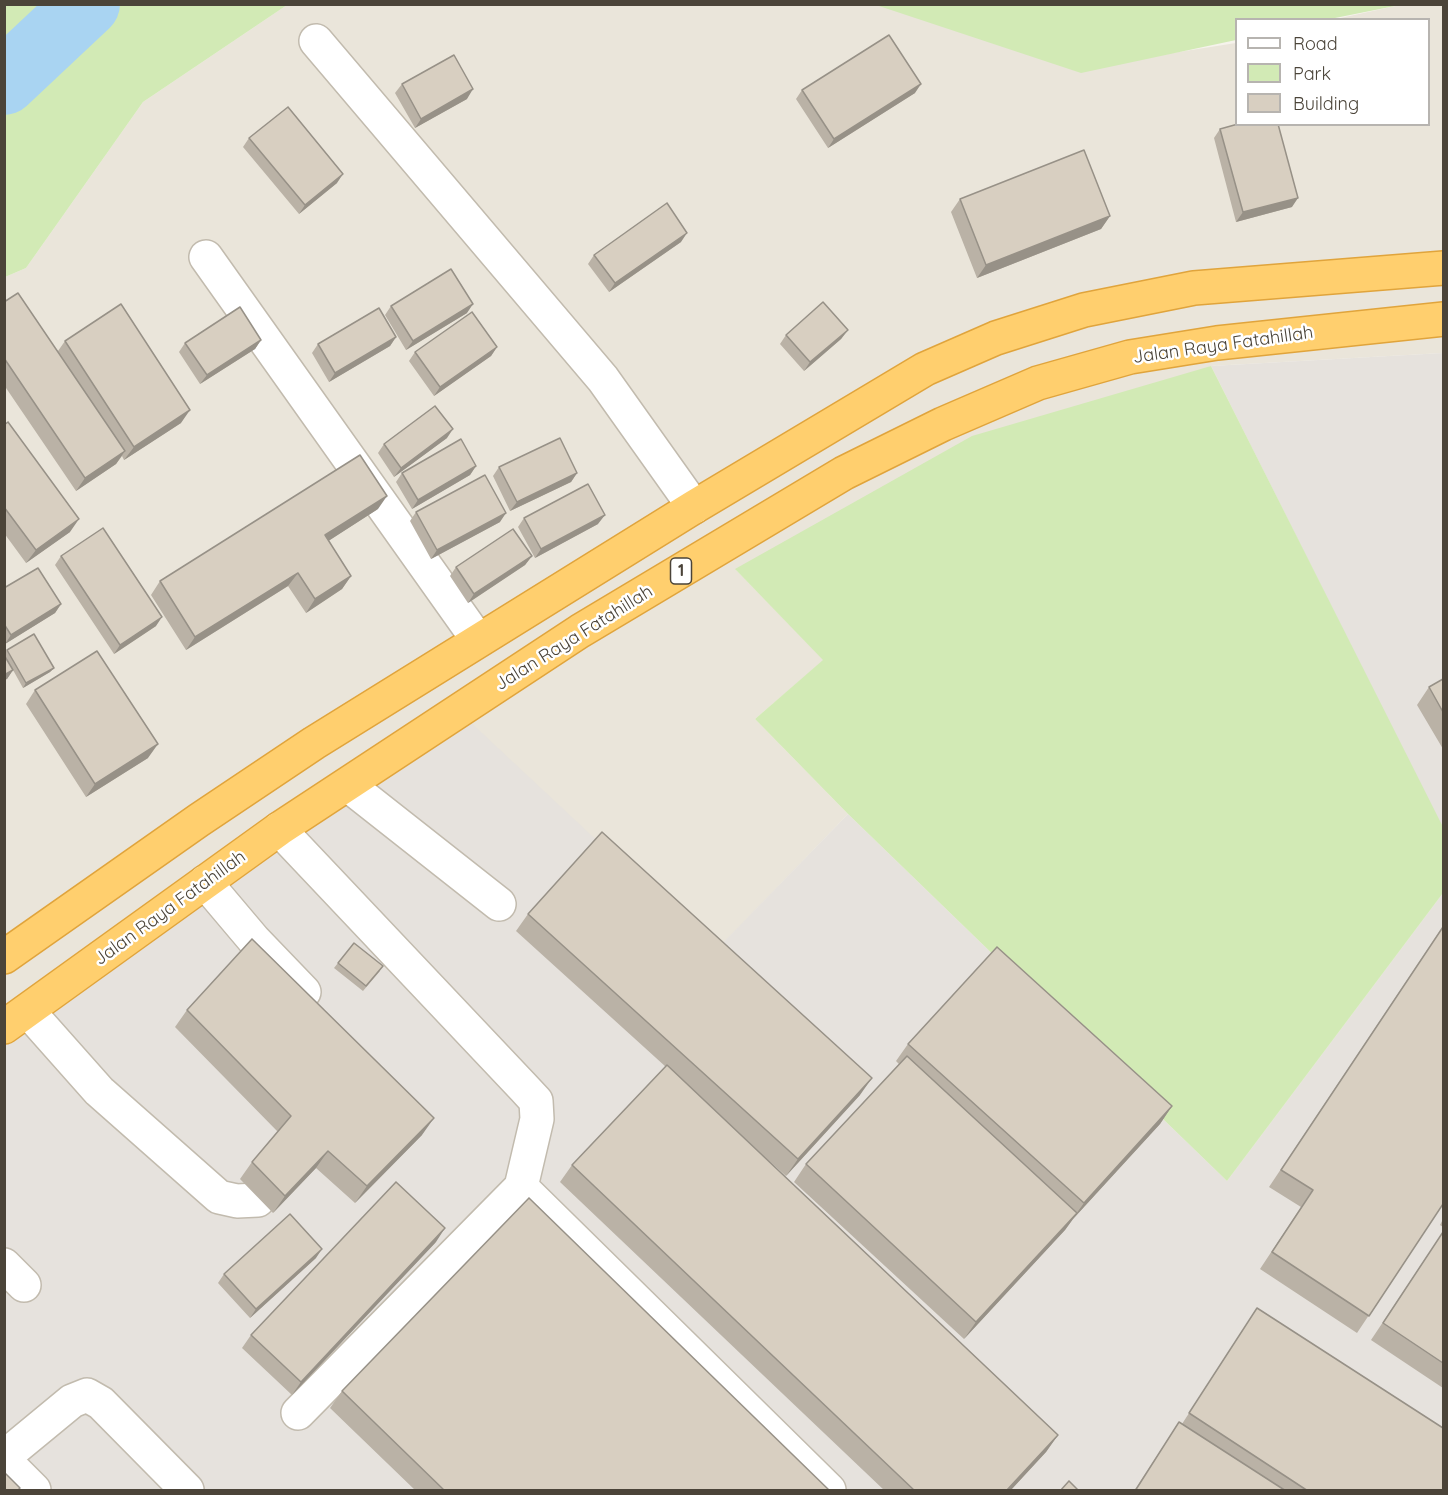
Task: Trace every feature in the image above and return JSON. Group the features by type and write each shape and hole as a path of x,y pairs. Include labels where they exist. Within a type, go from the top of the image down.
{"highway":[{"path":"4,957 256,781 478,640 925,369 996,338 1062,317 1194,288 1443,268"},
{"name":"Jalan Raya Fatahillah","path":"16,1019 279,830 580,631 844,473 943,424 1027,388 1130,357 1217,343 1443,319"}],"street":[{"path":"316,41 603,379 694,507"},
{"path":"206,257 478,640"},
{"path":"348,785 499,904"},
{"path":"279,830 536,1101 537,1119 521,1187 298,1413"},
{"path":"205,882 254,940 326,1015"},
{"path":"16,1019 219,1197 237,1201 258,1200"},
{"path":"521,1187 829,1491"},
{"path":"34,1491 4,1459 72,1401 87,1395 101,1403 187,1491"}],"shaded area":[{"path":"877,4 1076,68 1235,43 1235,126 1430,126 1430,18 1341,18 1400,5 1443,5 1443,353 1211,366 736,570 824,660 755,719 848,814 716,951 5,1014 5,277 26,268 143,102 287,5"},
{"path":"1443,353 1443,829 1211,366"},
{"path":"466,718 715,951 848,814 1227,1181 1443,893 1443,1490 5,1490 5,1014"}],"green space":[{"path":"5,4 287,5 143,102 26,268 5,277"},
{"path":"876,5 1400,5 1335,18 1235,18 1235,40 1081,73"},
{"path":"1211,366 1444,829 1443,893 1227,1181 848,814 755,719 823,660 735,569 972,436"}],"building":[{"path":"889,35 921,84 834,139 802,90"},
{"path":"454,55 473,89 421,119 402,84"},
{"path":"288,107 343,174 305,205 249,138"},
{"path":"1235,125 1279,126 1298,198 1243,212 1220,129"},
{"path":"1084,150 1110,216 986,265 960,199"},
{"path":"667,203 687,233 615,283 594,255"},
{"path":"451,269 473,304 413,341 391,306"},
{"path":"18,293 125,451 85,478 4,358 4,302"},
{"path":"823,302 848,330 810,362 786,335"},
{"path":"121,304 190,410 134,447 65,341"},
{"path":"240,307 261,340 207,375 185,343"},
{"path":"379,308 396,337 335,373 318,344"},
{"path":"472,312 497,347 440,387 415,352"},
{"path":"435,406 453,429 401,468 384,444"},
{"path":"8,422 79,519 36,550 4,507 4,425"},
{"path":"560,438 577,473 517,502 499,467"},
{"path":"461,439 476,466 418,500 402,473"},
{"path":"360,455 387,496 325,535 351,576 315,599 298,573 195,637 160,581"},
{"path":"485,475 506,513 437,550 416,512"},
{"path":"588,484 605,515 541,549 524,518"},
{"path":"103,528 162,617 120,645 61,556"},
{"path":"513,529 532,556 474,594 456,567"},
{"path":"38,568 61,604 11,635 4,624 4,588"},
{"path":"34,634 54,668 26,683 7,650"},
{"path":"97,651 158,744 95,784 35,690"},
{"path":"4,655 13,670 4,675"},
{"path":"1443,679 1443,712 1429,687"},
{"path":"602,832 872,1078 798,1159 528,914"},
{"path":"1443,927 1443,1204 1369,1316 1272,1252 1313,1190 1281,1170"},
{"path":"252,939 434,1118 367,1186 328,1151 285,1196 252,1162 291,1116 187,1010"},
{"path":"354,943 383,966 366,986 338,963"},
{"path":"997,947 1172,1106 1084,1203 908,1044"},
{"path":"907,1056 1077,1213 976,1322 806,1164"},
{"path":"667,1065 1058,1435 1006,1491 915,1491 572,1165"},
{"path":"396,1182 445,1228 301,1382 251,1335"},
{"path":"529,1198 830,1491 445,1491 342,1391"},
{"path":"290,1214 322,1249 256,1309 224,1274"},
{"path":"1443,1232 1443,1363 1383,1323"},
{"path":"1257,1308 1443,1428 1443,1491 1308,1491 1189,1413"},
{"path":"1179,1422 1286,1491 1135,1491"},
{"path":"4,1472 20,1488 17,1491 4,1491"},
{"path":"1069,1481 1079,1491 1060,1491"}],"waterway":[{"path":"4,82 87,4"}]}
